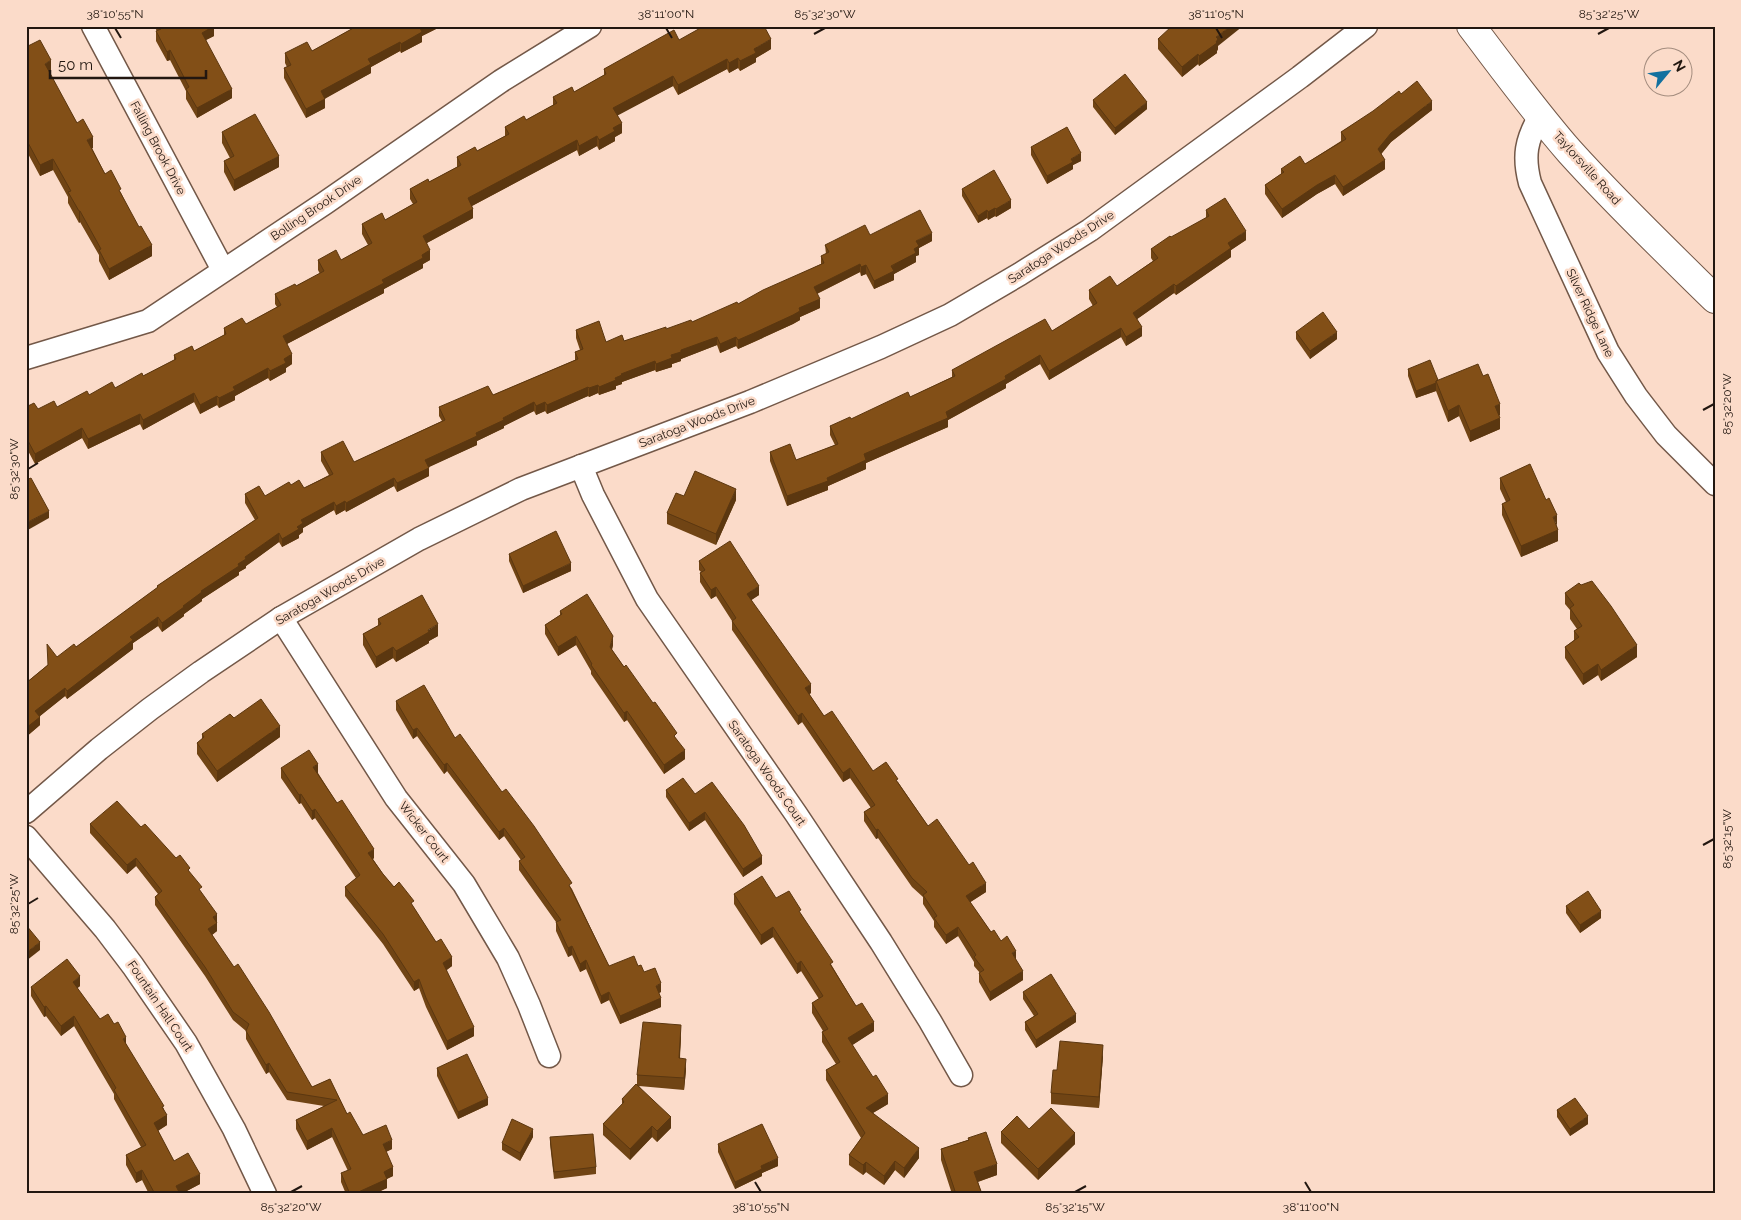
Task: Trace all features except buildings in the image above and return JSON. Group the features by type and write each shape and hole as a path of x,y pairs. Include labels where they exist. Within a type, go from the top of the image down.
{"main road":[{"name":"Taylorsville Road","path":"1471,26 1570,152 1715,299"}],"street":[{"name":"Falling Brook Drive","path":"93,26 223,270"},
{"name":"Bolling Brook Drive","path":"26,358 148,321 325,203 501,81 590,26"},
{"name":"Saratoga Woods Drive","path":"26,812 99,749 150,709 281,618 419,539 521,489 750,402 881,347 950,315 1020,274 1090,230 1300,77 1366,26"},
{"name":"Silver Ridge Lane","path":"1540,116 1531,130 1526,149 1526,167 1530,183 1608,352 1636,396 1666,435 1715,484"},
{"name":"Saratoga Woods Court","path":"581,466 647,600 796,814 881,942 961,1075"},
{"name":"Wicker Court","path":"281,618 396,798 464,884 508,958 549,1056"},
{"name":"Fountain Hall Court","path":"26,837 106,929 186,1042 234,1129 265,1194"}]}
